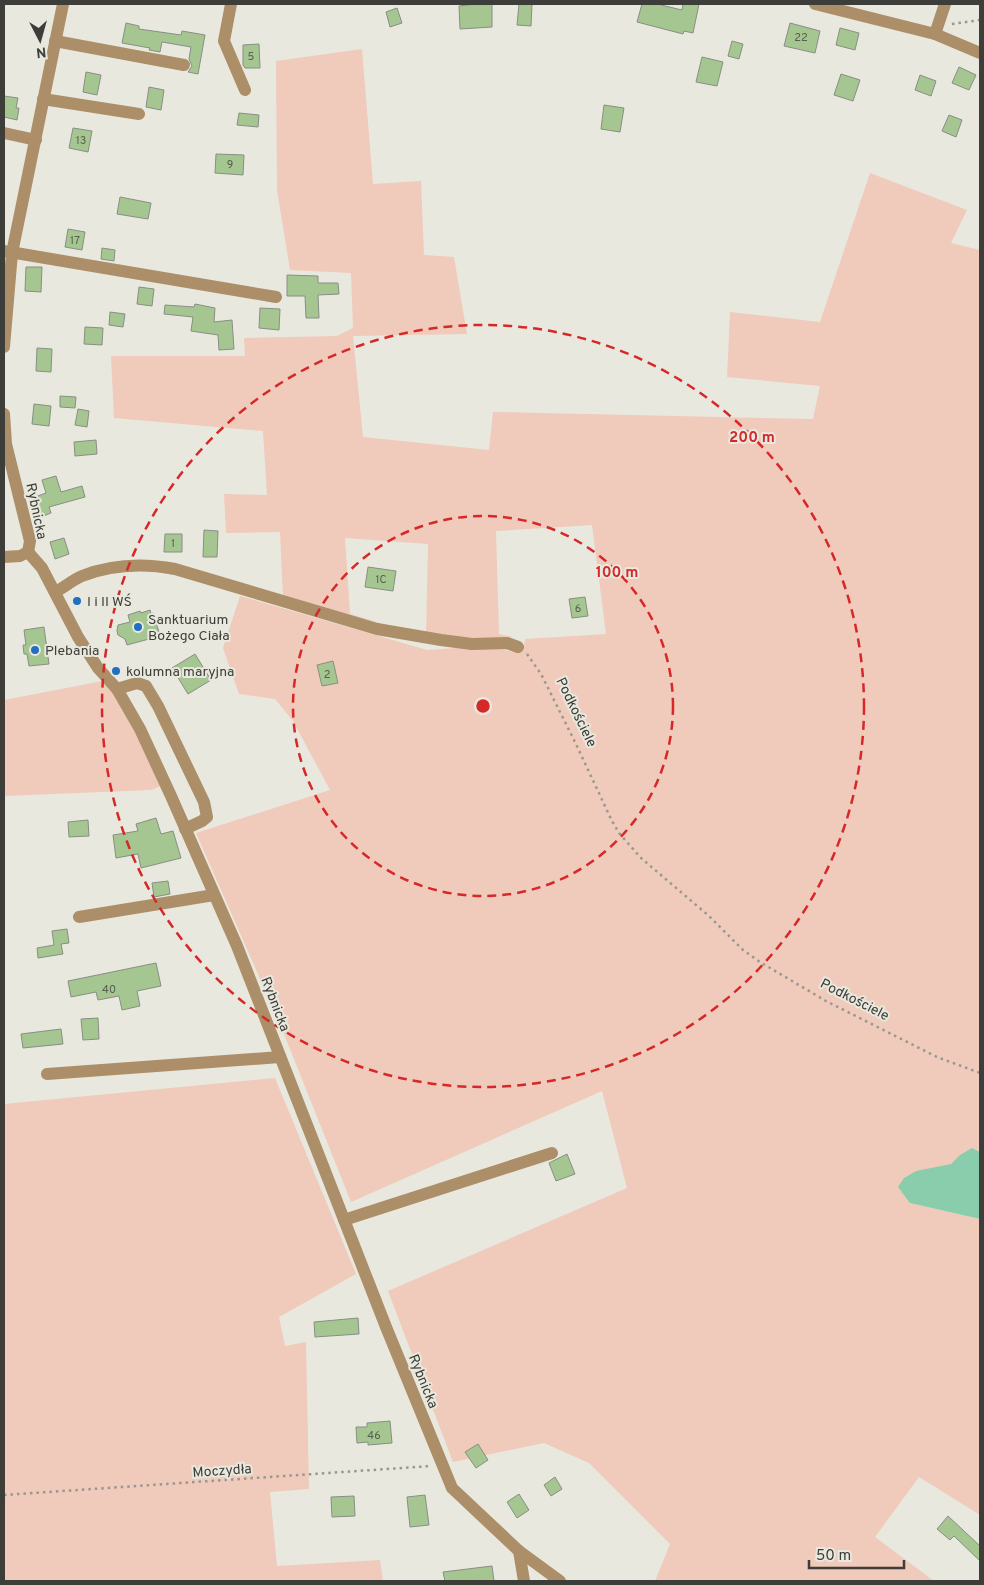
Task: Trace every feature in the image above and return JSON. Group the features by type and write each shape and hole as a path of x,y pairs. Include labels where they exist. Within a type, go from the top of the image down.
{"street":[{"path":"4,347 8,252 36,140 63,4"},
{"path":"231,4 224,41 245,90"},
{"path":"815,4 936,30 980,53"},
{"path":"936,30 945,4"},
{"path":"56,41 184,65"},
{"path":"43,99 138,114"},
{"path":"4,133 36,140"},
{"path":"8,252 276,297"},
{"name":"Rybnicka","path":"4,414 6,444 30,541 28,552 42,568 78,637 98,668 117,689 140,729 185,828 237,946 344,1220 452,1488 518,1551 560,1581"},
{"path":"4,556 20,556 28,552"},
{"path":"55,592 81,577 114,567 143,565 160,567 377,629 472,644 507,643 518,647"},
{"path":"117,689 138,684 146,686 158,706 207,812 207,817 202,821 185,828"},
{"path":"79,917 214,895"},
{"path":"47,1074 280,1057"},
{"path":"344,1220 552,1153"},
{"path":"518,1551 524,1581"}],"path":[{"path":"936,30 980,20"},
{"name":"Podkościele","path":"518,647 528,656 541,674 612,821 619,833 641,858 709,916 743,950 760,962 826,1001 936,1057 980,1073"},
{"name":"Moczydła","path":"4,1495 442,1465"}],"shaded area":[{"path":"362,49 373,184 421,181 424,255 454,257 467,334 353,336 363,437 489,450 493,412 813,419 820,386 727,377 730,312 820,322 870,173 967,210 951,243 980,250 980,1152 978,1151 910,1203 980,1219 980,1515 919,1477 875,1537 934,1581 655,1581 670,1544 589,1463 544,1443 453,1462 388,1291 627,1188 602,1091 351,1202 280,1024 196,833 330,790 293,721 275,699 239,694 223,648 240,596 427,650 485,646 514,652 524,646 525,639 606,634 592,525 496,531 499,634 512,637 503,639 426,636 428,544 345,538 350,614 391,626 283,597 280,532 226,533 224,494 267,495 263,431 114,418 111,356 245,356 244,338 337,336 353,328 351,273 290,270 277,190 276,61"},
{"path":"103,681 114,691 163,785 151,790 4,796 4,700"},
{"path":"275,1078 356,1274 279,1317 285,1346 306,1342 309,1489 270,1492 277,1566 380,1560 383,1581 4,1581 4,1104"},
{"path":"972,1148 980,1152 980,1219 910,1203 898,1187 904,1178 916,1171 951,1164 960,1155"}],"building":[{"path":"492,4 492,27 460,29 459,6"},
{"path":"519,4 532,4 531,26 517,25"},
{"path":"642,4 657,4 682,10 683,4 699,4 693,33 684,31 683,34 637,22"},
{"path":"397,8 402,23 390,27 386,12"},
{"path":"126,23 139,26 139,29 181,35 182,31 205,35 198,74 188,72 192,66 189,59 191,47 162,42 160,52 149,50 150,48 122,43"},
{"path":"790,23 820,31 815,53 784,46"},
{"path":"840,28 859,33 855,50 836,45"},
{"path":"732,41 743,44 739,59 728,56"},
{"path":"259,44 260,68 245,68 243,65 243,45"},
{"path":"702,57 723,62 717,86 696,82"},
{"path":"959,67 976,75 969,90 952,83"},
{"path":"86,72 101,75 97,95 83,92"},
{"path":"841,74 860,80 853,101 834,95"},
{"path":"920,75 936,81 931,96 915,90"},
{"path":"149,87 164,90 161,110 146,107"},
{"path":"4,96 18,98 16,108 19,108 17,120 4,117"},
{"path":"604,105 624,108 620,132 601,129"},
{"path":"239,113 259,115 258,127 237,125"},
{"path":"949,115 962,120 956,137 942,131"},
{"path":"73,128 92,131 88,152 69,148"},
{"path":"216,154 244,155 243,175 215,173"},
{"path":"120,197 151,203 148,219 117,214"},
{"path":"68,229 85,232 82,250 65,247"},
{"path":"102,248 115,250 114,261 101,259"},
{"path":"26,267 42,267 41,292 25,291"},
{"path":"287,275 318,276 318,283 338,283 339,294 318,295 319,318 306,318 305,296 287,296"},
{"path":"139,287 154,289 152,306 137,304"},
{"path":"195,304 215,308 214,322 232,320 234,349 219,350 218,335 191,331 193,317 164,314 165,305 194,307"},
{"path":"260,308 280,309 279,330 259,328"},
{"path":"110,312 125,314 123,327 109,325"},
{"path":"85,327 103,328 102,345 84,344"},
{"path":"37,348 52,349 51,372 36,371"},
{"path":"60,396 76,397 75,408 60,407"},
{"path":"34,404 51,406 49,426 32,424"},
{"path":"78,409 89,411 87,427 75,425"},
{"path":"96,440 97,454 75,456 74,442"},
{"path":"56,476 61,492 82,486 85,497 49,507 51,513 41,517 35,497 46,493 42,480"},
{"path":"204,530 218,531 217,557 203,557"},
{"path":"165,534 182,534 182,552 164,552"},
{"path":"64,538 69,554 55,559 50,542"},
{"path":"368,567 396,571 393,591 365,587"},
{"path":"585,597 588,616 572,618 569,599"},
{"name":"Sanktuarium Bożego Ciała","path":"150,610 151,614 153,613 159,632 148,636 149,639 127,645 125,639 118,635 118,625 130,622 128,615"},
{"name":"Plebania","path":"44,627 49,664 29,666 27,654 24,654 23,645 26,645 24,630"},
{"path":"195,654 211,680 188,694 172,668"},
{"path":"333,661 338,683 322,686 317,665"},
{"path":"156,818 161,834 173,831 181,858 141,868 138,854 116,858 113,835 138,831 136,824"},
{"path":"88,820 89,836 69,837 68,822"},
{"path":"168,881 170,894 154,897 152,883"},
{"path":"67,929 69,943 61,944 63,954 38,958 37,948 54,945 52,931"},
{"path":"156,963 161,986 137,991 140,1006 122,1010 119,996 98,1000 96,992 71,997 68,981"},
{"path":"98,1018 99,1039 83,1040 81,1019"},
{"path":"61,1029 63,1044 23,1048 21,1034"},
{"path":"567,1154 575,1174 556,1181 549,1163"},
{"path":"358,1318 359,1334 315,1337 314,1322"},
{"path":"390,1421 392,1443 368,1445 368,1442 357,1443 356,1427 367,1427 367,1423"},
{"path":"478,1444 488,1460 476,1468 465,1452"},
{"path":"555,1477 562,1489 551,1496 544,1485"},
{"path":"519,1494 529,1510 517,1518 507,1502"},
{"path":"425,1495 429,1525 410,1527 407,1497"},
{"path":"354,1496 355,1516 332,1517 331,1497"},
{"path":"948,1516 980,1546 980,1561 954,1536 950,1540 937,1529"},
{"path":"492,1566 494,1581 445,1581 443,1572"}],"place":[{"name":"I i II WŚ","path":"77,601"},
{"name":"Sanktuarium Bożego Ciała","path":"138,627"},
{"name":"Plebania","path":"35,650"},
{"name":"kolumna maryjna","path":"116,671"}]}
